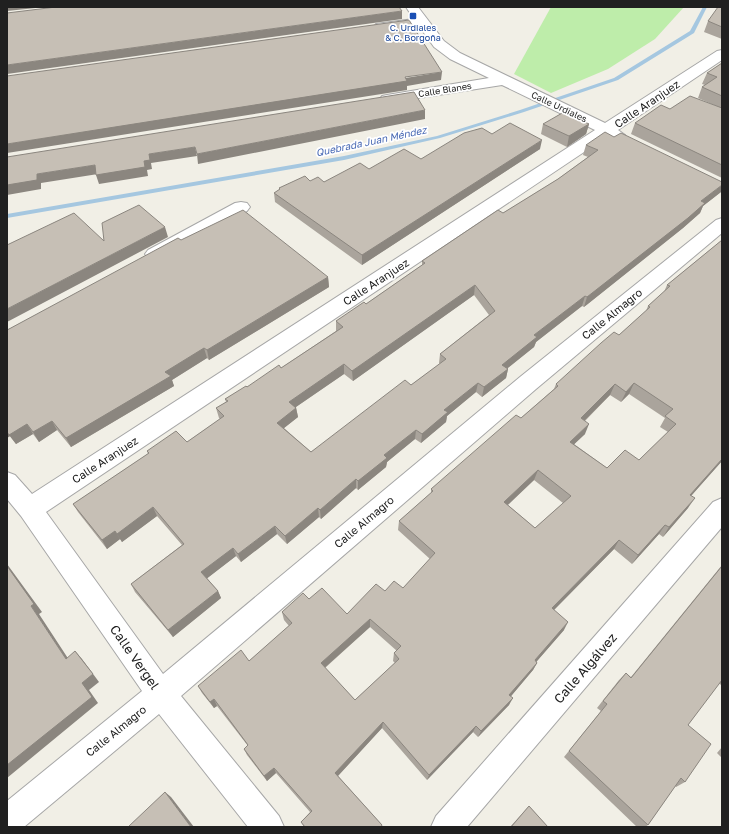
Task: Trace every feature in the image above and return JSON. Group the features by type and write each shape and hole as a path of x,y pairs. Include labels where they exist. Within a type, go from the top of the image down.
{"street":[{"name":"Calle Urdiales","path":"412,7 439,44 455,56 627,140"},
{"path":"367,29 422,22"},
{"name":"Calle Aranjuez","path":"30,509 607,130 672,94 718,61"},
{"name":"Calle Blanes","path":"370,102 510,84"},
{"path":"138,263 240,207"},
{"name":"Calle Almagro","path":"7,821 161,694 528,383 722,224"},
{"name":"Calle Vergel","path":"7,482 30,509 161,694 268,827"},
{"name":"Calle Algálvez","path":"447,827 722,509"}],"green space":[{"path":"551,7 684,7 655,39 608,69 551,93 514,74"}],"building":[{"path":"56,7 399,7 402,11 7,65 7,13"},
{"path":"718,7 722,7 722,27 708,21"},
{"path":"409,20 442,72 405,77 407,81 7,144 7,76"},
{"path":"722,63 722,96 702,87 717,77 707,73"},
{"path":"414,92 425,110 197,154 195,147 149,154 150,160 144,161 145,167 96,175 95,165 37,174 37,180 7,185 7,157"},
{"path":"690,96 722,108 722,165 635,123 661,105 670,109"},
{"path":"564,112 589,124 569,136 543,124"},
{"path":"510,123 542,140 362,255 274,193 280,189 279,188 305,176 310,181 318,177 324,182 360,163 369,169 404,149 421,159 464,133 482,128 492,134"},
{"path":"605,132 614,137 621,133 722,182 722,185 701,201 705,203 688,218 587,297 585,296 534,335 537,337 502,365 508,369 484,387 478,383 444,410 448,412 422,434 416,430 384,455 387,458 358,481 356,479 320,510 318,508 285,536 275,526 238,554 233,548 201,572 218,591 168,630 131,584 184,544 153,507 117,534 115,531 102,540 73,504 149,453 147,451 176,431 187,442 224,416 216,408 228,401 225,399 246,386 247,387 279,365 281,368 343,327 336,321 364,302 366,304 425,263 422,261 498,210 503,213 558,179 598,150 586,145","holes":["475,285 495,311 440,354 446,359 411,385 405,380 311,452 277,423 296,408 289,402 344,364 352,371"]},
{"path":"139,205 165,227 7,309 7,245 74,213 104,241 102,223"},
{"path":"243,210 328,277 207,350 204,348 165,372 171,376 66,438 52,421 33,432 27,424 9,435 7,432 7,330 178,238 181,240"},
{"path":"722,240 722,459 690,495 695,498 669,527 665,525 638,555 619,540 552,608 568,622 535,660 537,663 509,695 513,698 481,731 476,726 429,775 383,722 335,773 382,825 381,827 305,827 301,822 312,811 274,768 264,776 244,749 248,745 214,699 210,702 198,686 241,650 249,661 292,623 282,612 303,593 309,599 322,588 347,614 376,584 385,591 394,581 403,588 435,553 399,521 433,491 431,489 516,415 521,418 558,386 556,384 614,332 619,335 650,307 648,306 670,286 667,285","holes":["634,383 673,409 665,416 676,424 639,460 625,450 607,468 570,442 589,424 581,418 615,384 626,392","538,470 571,496 535,528 504,502","370,619 401,646 394,653 399,659 355,700 321,663"]},
{"path":"7,566 34,604 31,606 66,659 75,651 93,674 82,683 92,697 7,765"},
{"path":"722,566 722,680 688,725 711,744 685,782 681,778 648,825 569,751 607,704 603,701 626,673 631,678"},
{"path":"165,792 191,827 128,827"},
{"path":"529,806 548,827 511,827"}],"waterway":[{"name":"Quebrada Juan Méndez","path":"7,216 344,158 438,137 522,111 616,79 692,32 705,7"}],"place":[{"name":"C. Urdiales & C. Borgoña","path":"413,16"}]}
